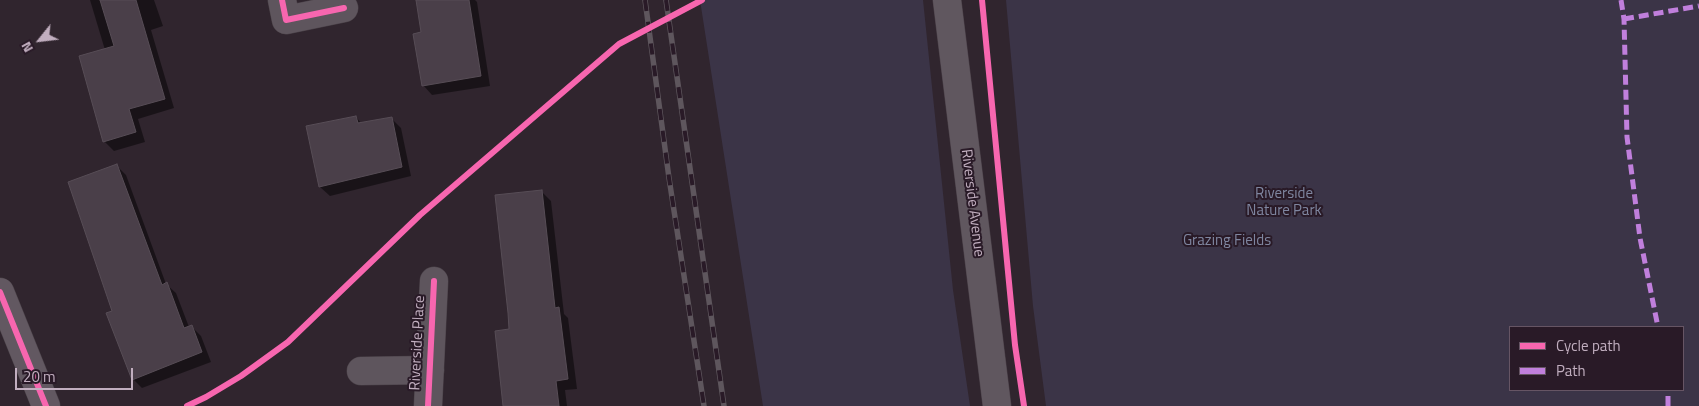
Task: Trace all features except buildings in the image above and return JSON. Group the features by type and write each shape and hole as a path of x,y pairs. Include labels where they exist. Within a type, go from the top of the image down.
{"main road":[{"name":"Riverside Avenue","path":"948,0 997,406"}],"street":[{"path":"282,0 286,20 344,8"},
{"name":"Riverside Place","path":"428,406 434,281"},
{"path":"0,292 46,406"},
{"name":"Riverside Place","path":"361,370 430,370"}],"green space":[{"path":"700,0 923,0 953,290 970,406 763,406"},
{"name":"Riverside Nature Park","path":"1006,0 1699,0 1699,406 1046,406 1033,306"}],"railway":[{"path":"645,0 669,178 704,406"},
{"path":"666,0 724,406"}],"marked path":[{"path":"1621,0 1624,19 1627,137 1640,238 1658,326"},
{"path":"1624,19 1699,6"},
{"path":"1668,391 1668,406"}],"cycle path":[{"path":"282,0 286,20 344,8"},
{"path":"187,406 241,376 288,342 420,215 619,44 702,0"},
{"path":"982,0 1015,345 1024,406"},
{"path":"428,406 434,281"},
{"path":"0,292 46,406"}],"park label":[{"name":"Grazing Fields","path":"1227,241"}]}
